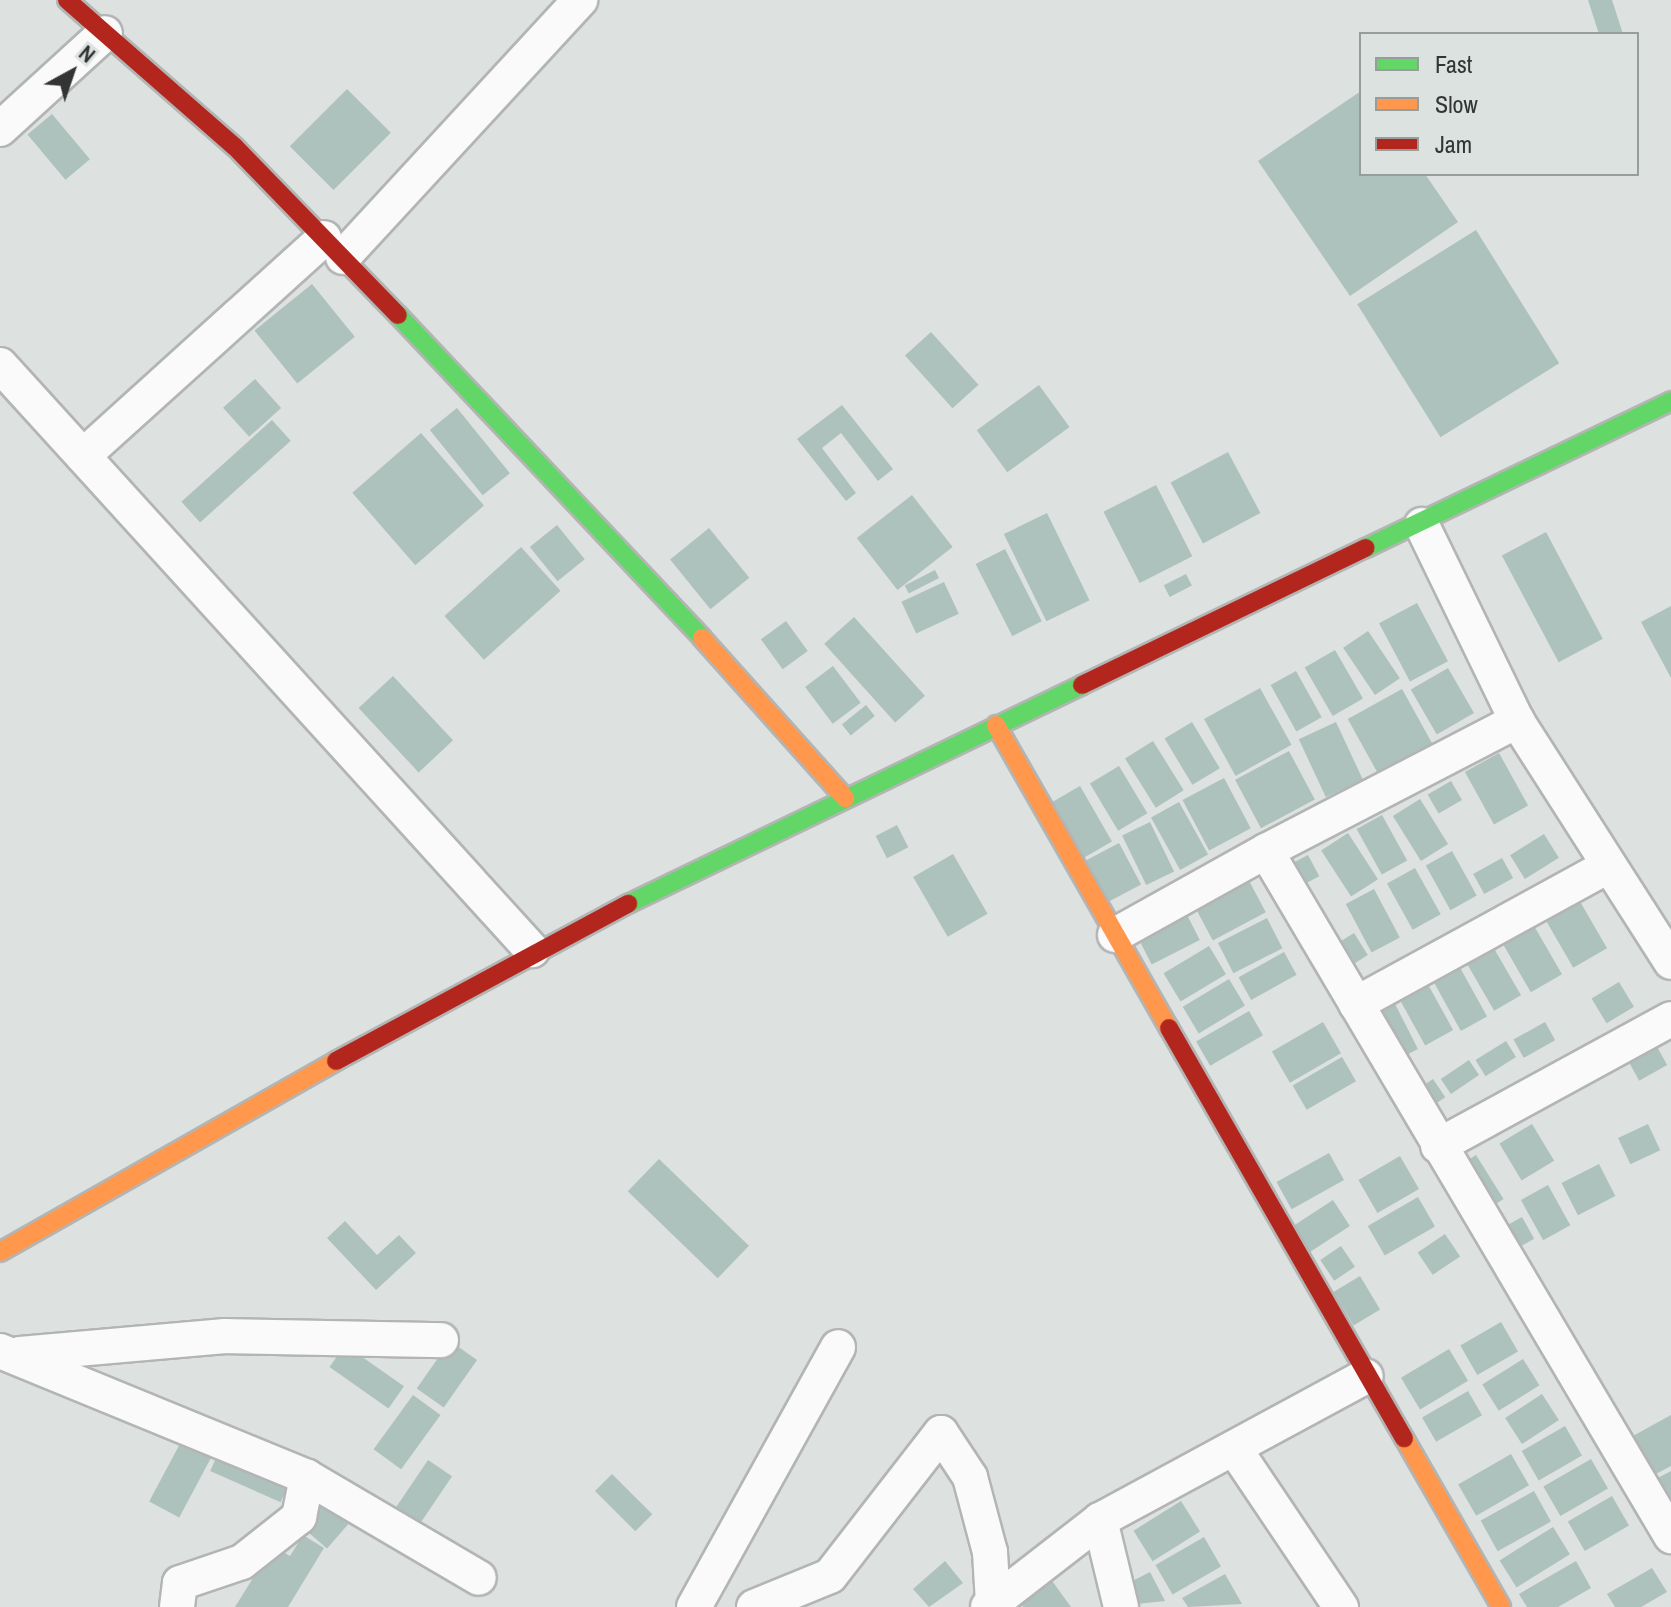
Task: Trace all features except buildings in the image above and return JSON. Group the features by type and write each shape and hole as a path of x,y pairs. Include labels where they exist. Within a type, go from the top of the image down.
{"street":[{"path":"67,0 235,147 581,503 845,798"},
{"path":"83,456 333,248 580,0"},
{"path":"0,129 105,33"},
{"path":"0,365 532,950"},
{"path":"0,1252 532,950 996,725 1422,525 1671,401"},
{"path":"1422,525 1517,721 1606,867 1671,962"},
{"path":"1115,935 1266,851 1517,721"},
{"path":"996,725 1501,1607"},
{"path":"1266,851 1671,1536"},
{"path":"1356,1004 1606,867"},
{"path":"1438,1146 1671,1019"},
{"path":"8,1353 225,1336 441,1340"},
{"path":"694,1607 838,1347"},
{"path":"8,1353 307,1477 479,1578"},
{"path":"991,1605 1100,1520 1366,1376"},
{"path":"754,1607 830,1576 941,1433 970,1477 990,1552 991,1605"},
{"path":"1234,1448 1341,1607"},
{"path":"177,1607 180,1583 242,1562 299,1517 307,1477"},
{"path":"1100,1520 1121,1607"}],"traffic: fast":[{"path":"398,315 702,638"},
{"path":"1366,548 1671,401"},
{"path":"628,904 1082,685"}],"traffic: slow":[{"path":"702,638 845,798"},
{"path":"996,725 1169,1028"},
{"path":"0,1252 336,1061"},
{"path":"1404,1438 1501,1607"}],"traffic: jam":[{"path":"67,0 235,147 398,315"},
{"path":"1082,685 1366,548"},
{"path":"336,1061 628,904"},
{"path":"1169,1028 1404,1438"}]}
